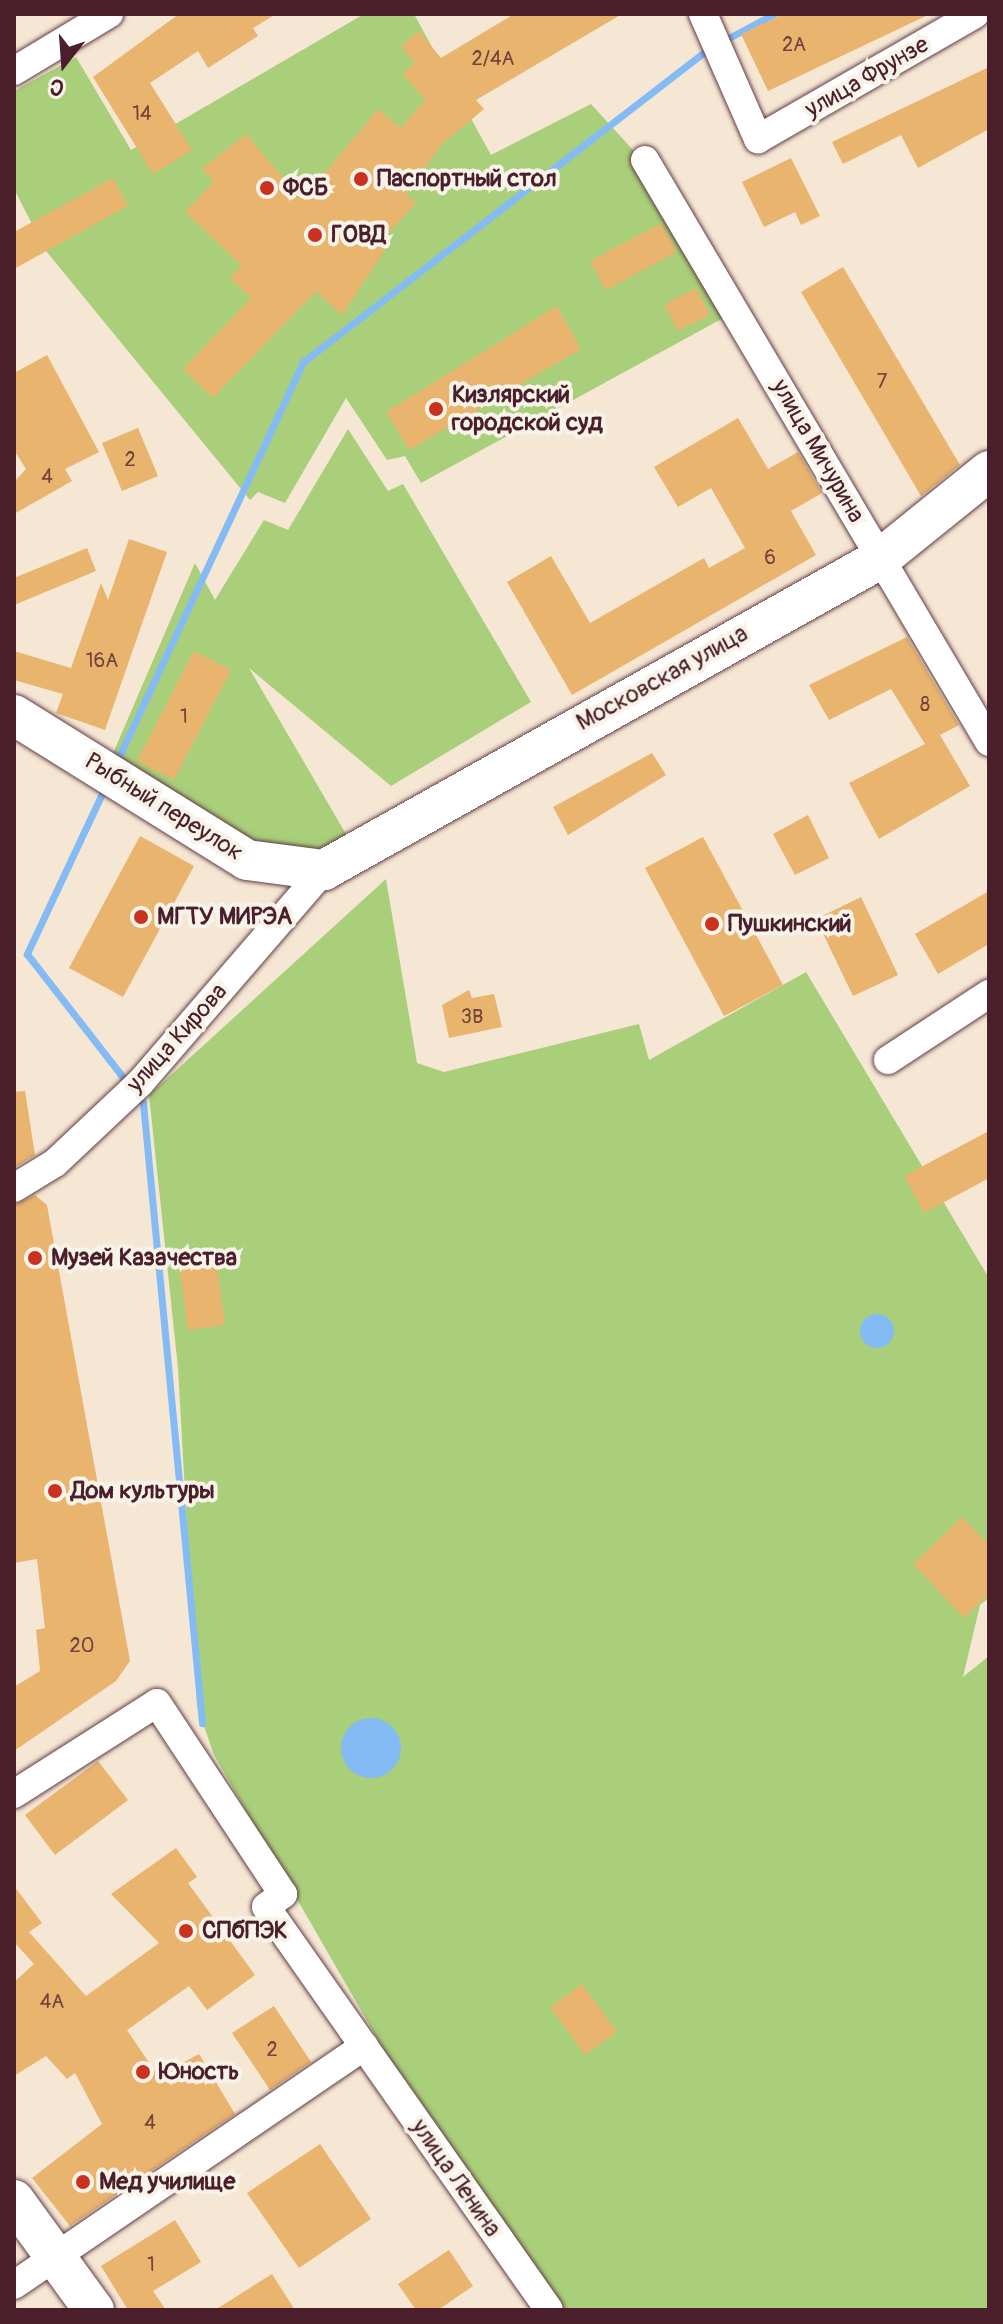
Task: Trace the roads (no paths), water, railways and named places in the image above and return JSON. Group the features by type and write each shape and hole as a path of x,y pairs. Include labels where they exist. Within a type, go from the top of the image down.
{"street":[{"path":"14,71 109,14"},
{"name":"улица Фрунзе","path":"703,14 758,139 975,14"},
{"name":"улица Мичурина","path":"645,160 989,742"},
{"name":"Московская улица","path":"324,870 880,559 989,471"},
{"name":"Рыбный переулок","path":"14,715 247,860 324,870"},
{"name":"улица Кирова","path":"14,1188 55,1163 140,1083 324,870"},
{"path":"888,1060 989,994"},
{"name":"улица Ленина","path":"14,1794 157,1703 283,1894 266,1907 549,2310"},
{"path":"14,2285 364,2046"},
{"path":"14,2200 94,2310"}],"water":[{"path":"877,1314 889,1319 894,1331 889,1343 877,1348 865,1343 860,1331 865,1319"},
{"path":"371,1718 382,1720 392,1727 399,1737 399,1759 392,1769 382,1776 371,1778 360,1776 350,1769 343,1759 341,1748 343,1737 350,1727 360,1720"}],"waterway":[{"path":"723,41 774,14"},
{"path":"116,763 303,362 712,46"},
{"path":"106,785 27,954 129,1085"},
{"path":"137,1094 143,1103 202,1723"}],"place":[{"name":"Паспортный стол","path":"361,179"},
{"name":"ФСБ","path":"267,188"},
{"name":"ГОВД","path":"315,235"},
{"name":"Кизлярский городской суд","path":"436,409"},
{"name":"МГТУ МИРЭА","path":"141,917"},
{"name":"Пушкинский","path":"712,924"},
{"name":"Музей Казачества","path":"35,1258"},
{"name":"Дом культуры","path":"55,1491"},
{"name":"СПбПЭК","path":"186,1931"},
{"name":"Юность","path":"143,2072"},
{"name":"Мед училище","path":"83,2182"}]}
